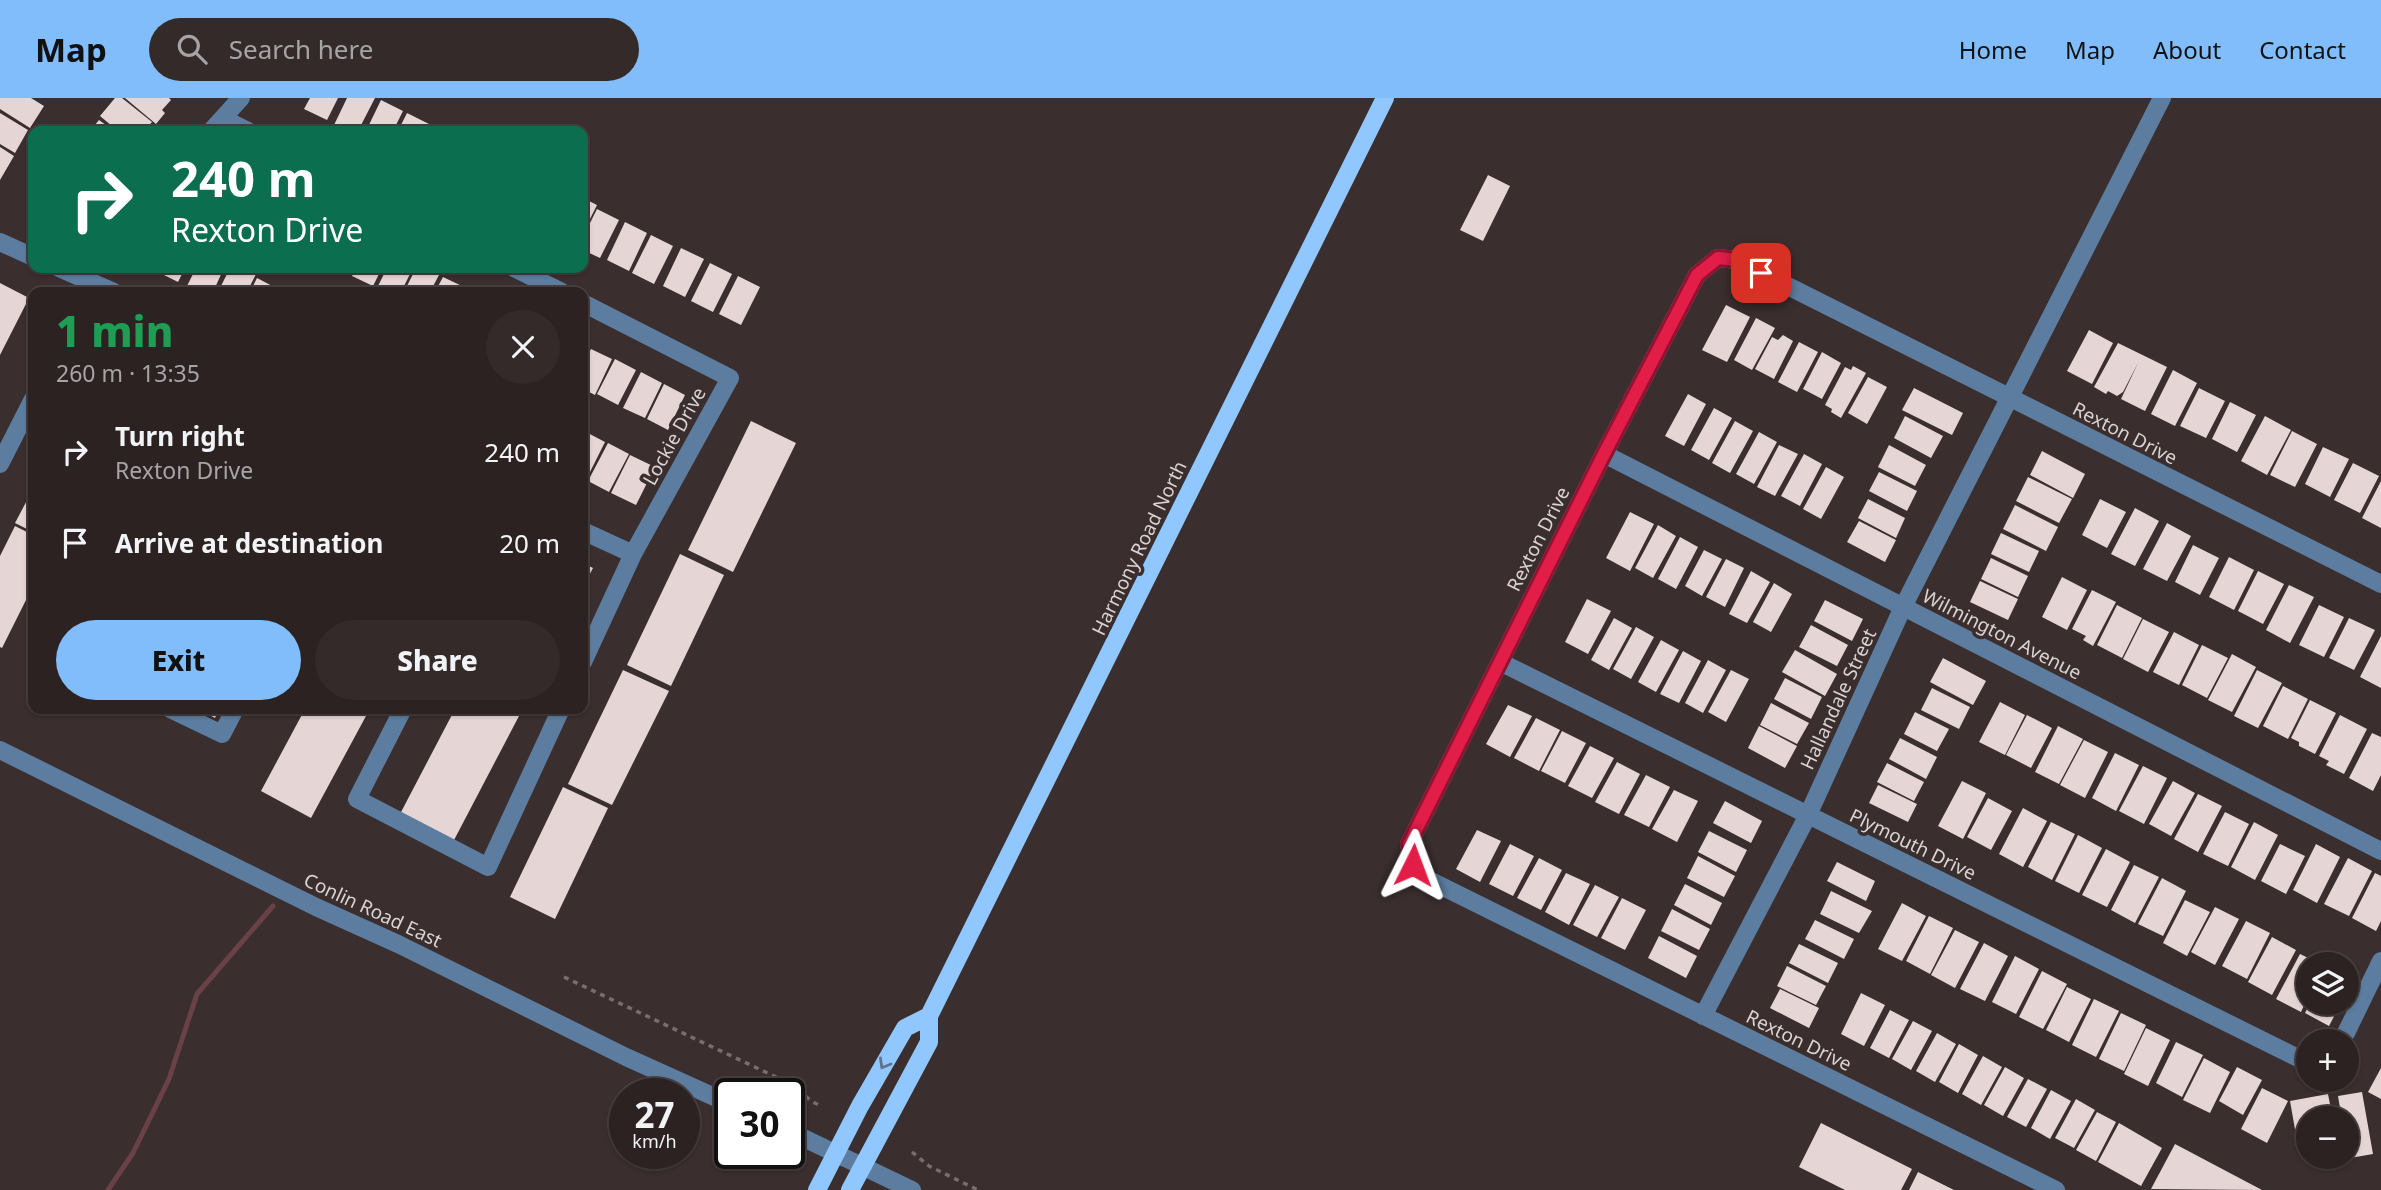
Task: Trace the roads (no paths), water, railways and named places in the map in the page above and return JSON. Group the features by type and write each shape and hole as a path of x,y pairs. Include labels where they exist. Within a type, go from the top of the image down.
{"main road":[{"name":"Harmony Road North","path":"850,1190 929,1042 929,1016 1385,98"},
{"name":"Harmony Road North","path":"817,1190 860,1106 905,1028 929,1016"}],"street":[{"path":"218,125 241,98"},
{"name":"Hallandale Street","path":"1703,1016 1808,815 1903,607 2162,98"},
{"path":"0,242 28,255"},
{"name":"Rexton Drive","path":"2056,1190 1427,879 1413,865 1409,844 1604,454 1697,275 1718,258 1737,260 2381,584"},
{"path":"73,273 95,281"},
{"path":"524,273 552,287"},
{"name":"Lockie Drive","path":"588,306 730,378 633,554 588,651"},
{"path":"0,464 28,409"},
{"name":"Wilmington Avenue","path":"1604,454 2381,851"},
{"path":"588,533 633,554"},
{"name":"Plymouth Drive","path":"1500,662 2296,1057"},
{"path":"180,714 222,734 232,714"},
{"path":"400,714 357,799 488,867 559,714"},
{"name":"Conlin Road East","path":"0,750 316,908 398,944 626,1057 714,1097"},
{"path":"2348,1029 2381,961"},
{"path":"805,1139 912,1190"}],"waterway":[{"path":"108,1190 133,1153 169,1079 197,994 273,906"}]}
